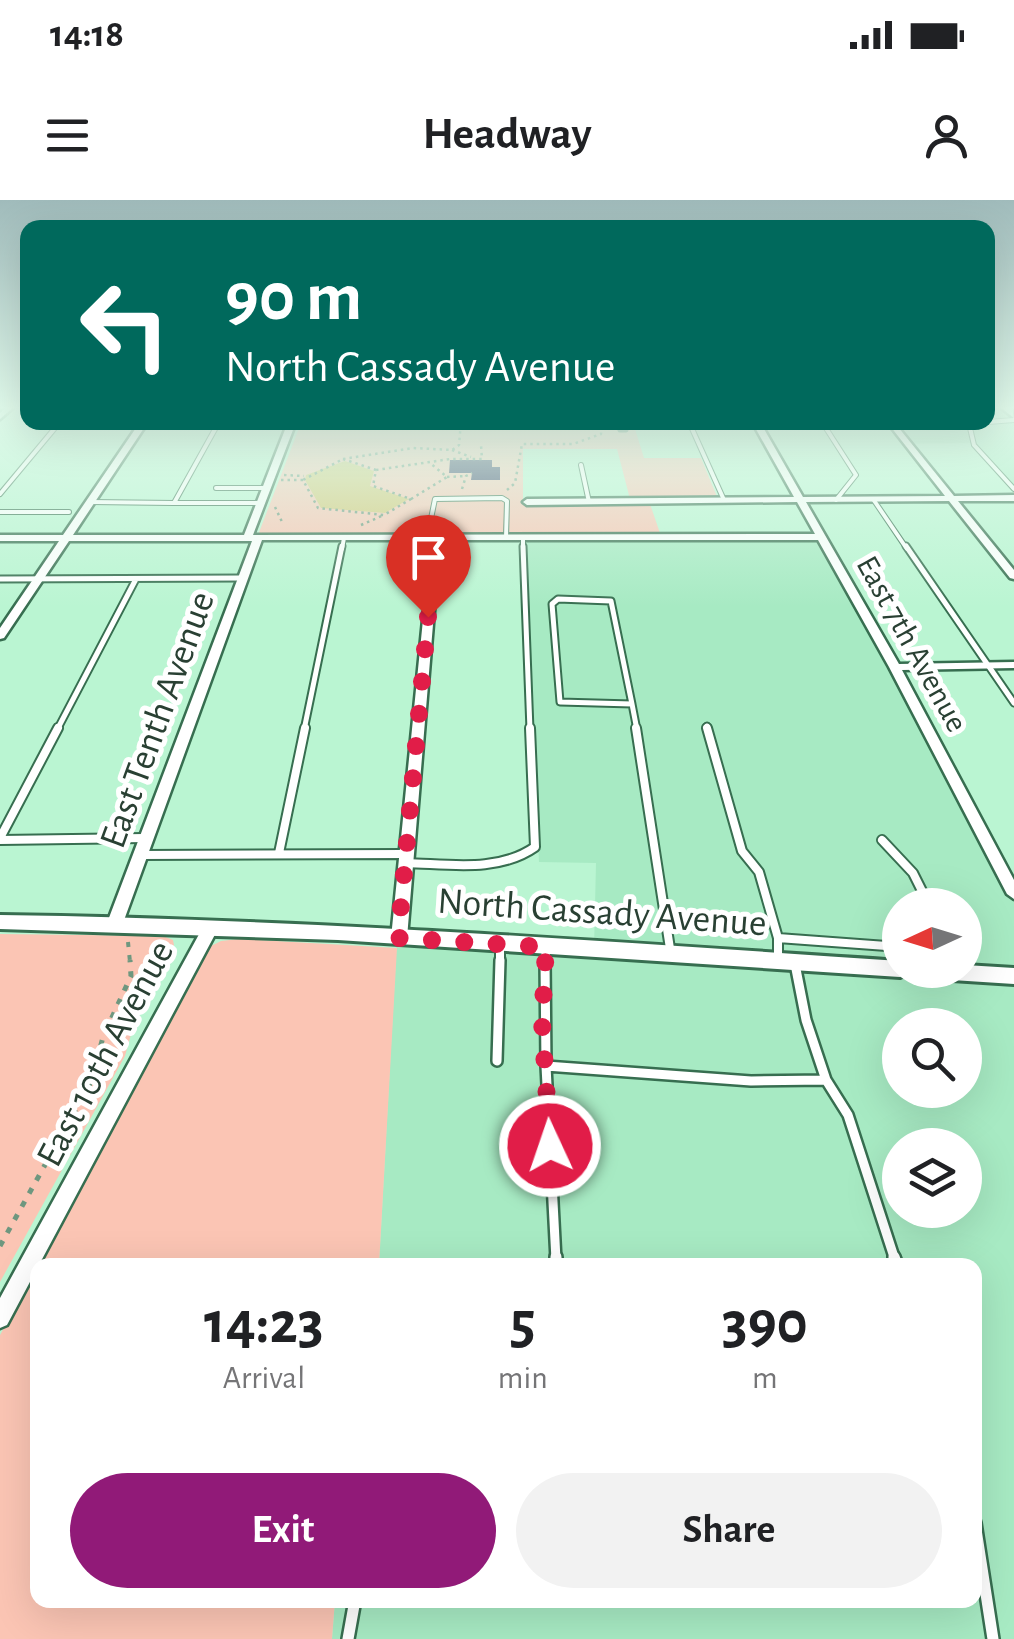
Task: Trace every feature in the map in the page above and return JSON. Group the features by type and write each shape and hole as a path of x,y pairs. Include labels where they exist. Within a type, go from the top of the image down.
{"main road":[{"name":"North Cassady Avenue","path":"0,922 211,927 671,954 783,954 882,967"},
{"path":"982,973 1014,976"}],"street":[{"path":"0,636 109,473"},
{"name":"East Tenth Avenue","path":"123,927 140,855 243,578 261,503 277,473"},
{"name":"East 7th Avenue","path":"785,473 895,667 1014,894"},
{"path":"931,473 1014,576"},
{"path":"528,502 1014,498"},
{"path":"0,538 253,538 347,532 432,538 822,537"},
{"path":"398,938 432,538"},
{"path":"895,667 1014,665"},
{"name":"East 10th Avenue","path":"32,1258 211,927"},
{"name":"East 10th Avenue","path":"0,1318 30,1262"}],"lane":[{"path":"0,494 17,473"},
{"path":"174,503 191,473"},
{"path":"583,473 588,502"},
{"path":"712,473 724,500"},
{"path":"836,500 855,473"},
{"path":"216,488 267,488"},
{"path":"432,538 434,499 502,498 508,502 506,538"},
{"path":"873,499 1014,704"},
{"path":"90,502 261,503"},
{"path":"0,512 69,512"},
{"path":"279,853 347,532"},
{"path":"140,855 279,853 505,863 524,857 535,847 523,538"},
{"path":"0,579 243,578"},
{"path":"136,579 0,839 146,838"},
{"path":"634,704 560,702 552,604 558,600 611,600 634,704 671,954"},
{"path":"707,726 742,851 759,872 826,1080 848,1115 895,1258"},
{"path":"882,840 912,872 920,888"},
{"path":"497,1061 500,944"},
{"path":"546,947 542,1022 556,1258"},
{"path":"783,954 882,947"},
{"path":"546,1066 750,1081 826,1080"},
{"path":"982,1569 993,1639"},
{"path":"348,1639 354,1608"}],"path":[{"path":"275,479 303,478 314,473"},
{"path":"375,473 372,486 411,499"},
{"path":"442,473 446,477"},
{"path":"347,532 384,515 446,477 472,473"},
{"path":"502,491 513,487 516,473"},
{"path":"462,492 466,476"},
{"path":"275,479 303,478"},
{"path":"303,478 318,508 384,515"},
{"path":"424,492 443,492"},
{"path":"274,500 276,518 286,526"},
{"path":"0,1246 91,1082 103,1037 131,976 123,927"}],"shaded area":[{"path":"282,473 523,473 523,504 650,504 661,536 258,535"},
{"path":"373,473 370,486 409,499 385,513 321,508 306,475"},
{"path":"623,473 707,473 718,499 630,499"},
{"path":"1002,473 1014,473 1014,486"},
{"path":"524,535 820,537 1014,893 1014,1639 332,1639 334,1608 982,1608 982,1258 379,1258 397,938 594,949 596,863 539,862"},
{"path":"0,934 163,936 173,940 174,945 133,1027 125,1056 0,1282"},
{"path":"221,941 397,948 379,1258 42,1258 207,948"},
{"path":"30,1280 30,1608 334,1608 332,1639 0,1639 0,1335"}],"building":[{"path":"472,473 500,473 500,480 471,480"}],"route":[{"path":"428,617 398,938 546,947 542,1022 550,1146"}]}
